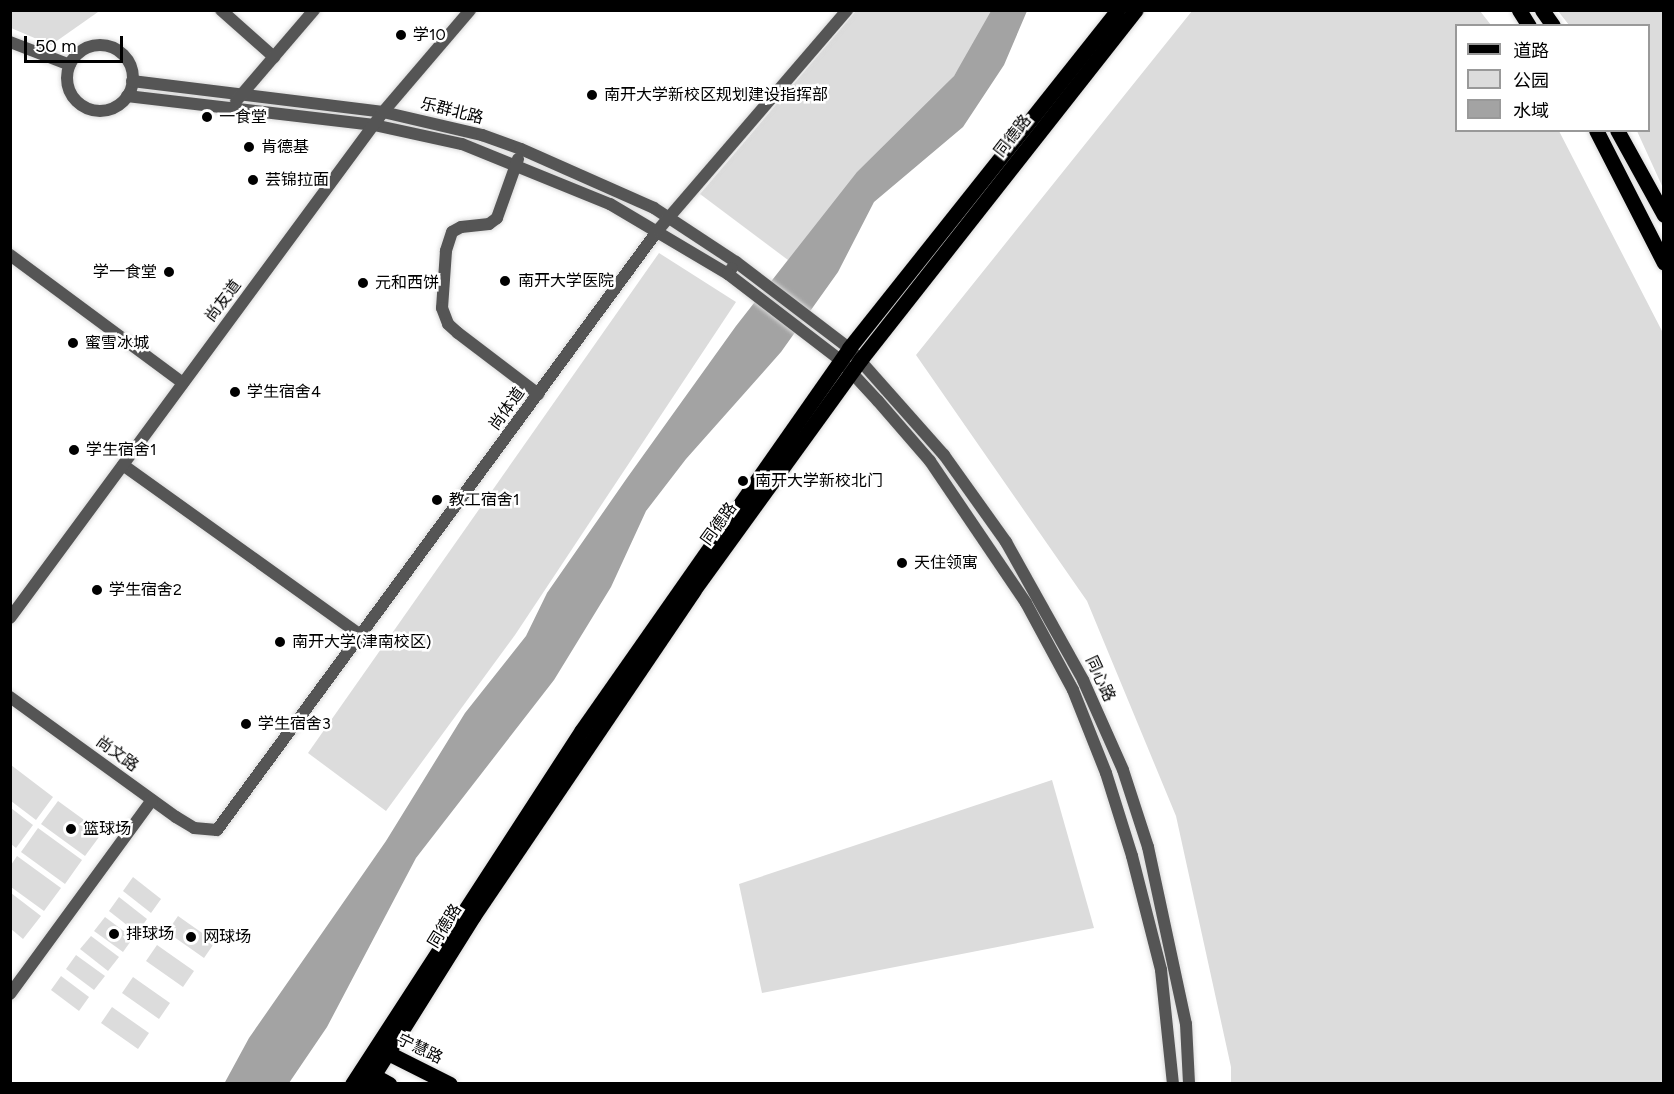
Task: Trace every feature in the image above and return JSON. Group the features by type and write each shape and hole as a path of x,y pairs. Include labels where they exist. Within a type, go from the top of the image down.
{"main road":[{"name":"同德路","path":"352,1083 367,1076 381,1049 635,651 845,354 1118,10"},
{"name":"同德路","path":"381,1049 592,737 861,359 1136,10"},
{"path":"1519,10 1528,24"},
{"path":"1542,10 1552,24"},
{"path":"1597,132 1627,183 1664,263"},
{"path":"1618,132 1664,216"},
{"name":"宁慧路","path":"381,1049 450,1083"},
{"path":"367,1076 389,1083"}],"street":[{"path":"221,10 274,57"},
{"path":"229,110 314,10"},
{"name":"尚友道","path":"10,618 383,112 470,10"},
{"name":"尚体道","path":"206,831 217,830 227,821 668,217 846,11"},
{"path":"10,42 70,65"},
{"path":"107,46 129,63 132,81 127,96 120,103 102,111 82,106 68,83 70,65 89,47 107,46"},
{"name":"乐群北路","path":"132,81 240,97 383,112 482,135 521,149 593,179 668,217 736,262 812,320 845,354"},
{"name":"乐群北路","path":"127,96 229,110 374,125 462,144 610,204 658,230 728,274 803,332 845,354"},
{"path":"521,149 497,218 489,224 461,227 453,232 446,250 442,308 448,324 458,333 538,394"},
{"path":"10,255 183,383"},
{"path":"728,274 736,262"},
{"name":"同心路","path":"845,354 861,359 945,455 1006,542 1083,680 1123,770 1148,847 1186,1024 1189,1083"},
{"name":"同心路","path":"845,354 852,373 930,461 978,529 1026,603 1072,690 1106,772 1132,856 1161,970 1173,1083"},
{"path":"123,465 362,636"},
{"name":"尚文路","path":"10,697 176,817 206,831"},
{"path":"10,994 152,800"}],"green space":[{"path":"11,10 98,10 98,12 51,45 11,28"},
{"path":"856,11 996,11 954,76 788,260 700,194"},
{"path":"1192,11 1480,11 1490,24 1455,24 1455,132 1560,132 1663,333 1663,1083 1231,1083 1231,1067 1176,816 1087,601 916,355"},
{"path":"1558,11 1663,11 1663,188 1637,132 1650,132 1650,24 1568,24"},
{"path":"659,253 736,302 515,635 386,811 308,753"},
{"name":"篮球场","path":"11,765 53,797 36,820 11,801"},
{"path":"1052,780 1094,928 762,993 739,884"},
{"name":"篮球场","path":"58,801 102,833 85,856 41,824"},
{"path":"11,808 33,825 16,848 11,844"},
{"name":"篮球场","path":"38,828 82,860 65,884 21,852"},
{"path":"17,856 61,888 44,911 11,887 11,865"},
{"name":"排球场","path":"133,877 161,899 151,913 123,891"},
{"path":"11,893 41,916 23,939 11,929"},
{"name":"排球场","path":"119,897 147,919 137,933 109,911"},
{"name":"网球场","path":"178,916 215,942 204,958 167,932"},
{"name":"排球场","path":"105,917 133,938 123,952 94,931"},
{"name":"排球场","path":"91,936 119,957 108,971 80,949"},
{"name":"网球场","path":"157,945 194,971 183,987 146,961"},
{"name":"排球场","path":"76,955 105,976 94,990 66,969"},
{"path":"61,976 89,997 79,1011 51,990"},
{"path":"133,977 170,1003 159,1019 122,993"},
{"path":"112,1007 149,1033 138,1049 101,1023"}],"water":[{"path":"991,11 1027,11 1004,65 963,127 874,202 838,272 781,352 686,459 646,511 611,587 554,680 416,858 327,1027 289,1083 224,1084 249,1038 386,841 465,713 526,636 547,593 627,478 736,326 857,172 954,76"}],"place":[{"name":"学10","path":"401,35"},
{"name":"南开大学新校区规划建设指挥部","path":"592,95"},
{"name":"一食堂","path":"207,117"},
{"name":"肯德基","path":"249,147"},
{"name":"芸锦拉面","path":"253,180"},
{"name":"学一食堂","path":"169,272"},
{"name":"南开大学医院","path":"505,281"},
{"name":"元和西饼","path":"363,283"},
{"name":"蜜雪冰城","path":"73,343"},
{"name":"学生宿舍4","path":"235,392"},
{"name":"学生宿舍1","path":"74,450"},
{"name":"南开大学新校北门","path":"743,481"},
{"name":"教工宿舍1","path":"437,500"},
{"name":"天住领寓","path":"902,563"},
{"name":"学生宿舍2","path":"97,590"},
{"name":"南开大学(津南校区)","path":"280,642"},
{"name":"学生宿舍3","path":"246,724"},
{"name":"篮球场","path":"71,829"},
{"name":"排球场","path":"114,934"},
{"name":"网球场","path":"191,937"}]}
